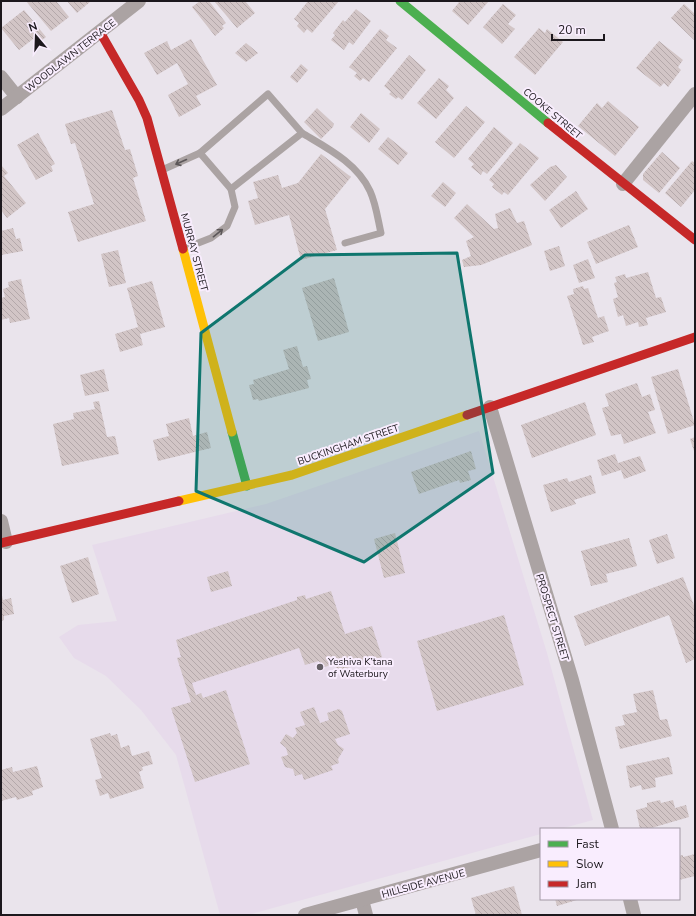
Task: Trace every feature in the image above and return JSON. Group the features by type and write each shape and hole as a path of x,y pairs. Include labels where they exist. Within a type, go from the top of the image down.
{"street":[{"name":"WOODLAWN TERRACE","path":"1,109 139,1"},
{"name":"COOKE STREET","path":"400,1 623,184 695,240"},
{"name":"MURRAY STREET","path":"100,32 144,110 162,170 247,486"},
{"path":"1,78 17,97"},
{"path":"623,184 695,94"},
{"name":"BUCKINGHAM STREET","path":"3,543 298,473 695,337"},
{"name":"PROSPECT STREET","path":"490,406 572,680 612,828"},
{"path":"1,521 3,543"},
{"name":"HILLSIDE AVENUE","path":"305,915 540,850"},
{"path":"362,900 366,915"},
{"path":"630,900 634,915"}],"lane":[{"path":"162,170 200,153 268,94 302,132 332,150 356,169 370,192 381,233 346,243"},
{"path":"231,189 302,132"},
{"path":"183,249 212,238 227,226 235,207 231,189 200,153"}],"highlighted area":[{"path":"457,253 493,473 364,562 196,491 201,333 305,255"}],"shaded area":[{"name":"Yeshiva K’tana of Waterbury","path":"479,431 547,653 593,820 564,828 540,828 540,834 248,915 220,915 176,755 141,710 106,676 74,658 59,637 78,625 117,621 92,545 266,504"}],"building":[{"path":"26,1 56,1 69,17 51,31"},
{"path":"67,1 91,1 77,13"},
{"path":"200,1 209,1 226,23 222,26 224,28 215,36 192,7"},
{"path":"214,1 245,1 255,13 237,28"},
{"path":"308,1 339,1 312,33 307,29 304,33 297,26 299,23 294,19"},
{"path":"460,1 489,1 468,25 452,11"},
{"path":"503,4 516,15 508,24 515,29 502,44 483,27"},
{"path":"684,4 695,14 694,40 671,18"},
{"path":"356,9 371,21 353,45 349,42 344,50 331,40 335,35 333,33 343,20 345,22"},
{"path":"24,10 46,37 37,44 33,39 19,50 1,28"},
{"path":"539,28 545,33 547,29 563,42 535,75 514,57"},
{"path":"380,29 389,36 386,40 397,48 369,82 363,78 360,81 354,76 357,73 349,67"},
{"path":"191,39 217,85 196,96 201,105 179,117 168,95 188,84 177,63 157,75 144,53 167,41 171,50"},
{"path":"659,41 683,60 678,67 681,70 668,87 664,83 660,87 636,68"},
{"path":"246,43 258,53 246,62 235,53"},
{"path":"409,55 426,70 402,100 398,97 396,99 389,94 391,92 384,86"},
{"path":"301,64 308,70 297,83 290,77"},
{"path":"439,78 449,86 446,90 454,98 436,119 417,103"},
{"path":"608,101 639,127 615,156 578,126 597,103 602,108"},
{"path":"466,106 485,122 454,158 435,142"},
{"path":"317,108 334,124 333,127 321,139 304,122"},
{"path":"112,110 125,150 130,149 138,176 133,178 146,221 78,242 68,212 94,204 75,143 71,144 65,124"},
{"path":"361,113 380,129 369,143 350,127"},
{"path":"494,127 513,143 487,174 483,171 481,175 471,167 474,164 468,159"},
{"path":"38,133 55,164 51,166 53,171 36,180 17,145"},
{"path":"388,137 408,153 398,165 378,149"},
{"path":"520,143 539,158 508,195 504,192 502,195 492,187 494,184 489,180"},
{"path":"662,152 680,168 659,193 643,180 643,174"},
{"path":"321,154 351,177 325,209 337,250 301,260 289,215 255,225 248,201 258,198 253,182 278,175 282,188 298,183"},
{"path":"692,161 695,163 695,190 681,207 665,193"},
{"path":"1,165 8,173 4,176 26,203 7,218 1,210"},
{"path":"556,165 567,177 545,201 530,185 550,167"},
{"path":"443,182 456,193 445,207 431,196"},
{"path":"576,191 588,209 561,228 549,210"},
{"path":"467,204 494,229 498,228 495,214 510,208 517,223 524,221 532,245 481,265 464,267 462,260 471,256 466,241 474,237 454,218"},
{"path":"629,225 638,247 596,264 587,242"},
{"path":"13,228 16,239 20,238 23,251 1,255 1,231"},
{"path":"559,246 565,266 550,271 544,251"},
{"path":"118,250 126,283 109,287 101,254"},
{"path":"588,259 595,278 579,283 573,265"},
{"path":"648,272 656,298 661,297 666,312 646,318 648,325 639,327 638,322 626,326 623,315 618,317 613,299 618,297 614,283 617,282 615,277 625,274 626,278"},
{"path":"334,278 349,332 318,341 302,288"},
{"path":"21,279 30,319 10,323 9,318 1,320 1,298 5,297 3,289 9,287 8,282"},
{"path":"152,281 165,327 140,334 143,345 120,352 115,334 138,327 127,288"},
{"path":"583,286 584,289 588,288 598,318 604,316 609,331 592,337 594,342 583,345 567,296 574,294 573,289"},
{"path":"297,346 303,367 307,366 311,379 307,380 309,388 259,401 258,399 253,400 249,385 254,384 253,380 289,369 283,350"},
{"path":"104,369 109,391 85,396 80,375"},
{"path":"678,369 695,425 668,434 651,377"},
{"path":"637,383 642,397 650,394 655,410 648,412 656,433 624,444 621,434 611,436 602,408 609,406 605,394"},
{"path":"99,401 107,437 115,436 119,454 62,466 53,424 74,419 73,413 95,409 93,402"},
{"path":"585,402 596,435 532,458 521,425"},
{"path":"189,418 193,436 207,432 211,448 158,461 153,440 169,436 166,424"},
{"path":"695,437 695,454 690,439"},
{"path":"471,451 476,469 468,471 471,480 460,483 459,480 419,494 411,472"},
{"path":"615,454 618,463 640,456 646,471 624,479 621,470 602,476 597,460"},
{"path":"591,475 596,493 574,500 576,504 551,512 543,485 567,478 569,482"},
{"path":"395,533 405,573 384,578 374,539"},
{"path":"667,534 675,558 657,564 649,540"},
{"path":"629,538 637,566 606,574 608,582 591,586 581,551"},
{"path":"88,557 99,594 72,603 60,566"},
{"path":"228,571 232,586 211,592 207,577"},
{"path":"683,577 695,608 695,659 686,663 669,615 585,646 574,616"},
{"path":"331,591 345,634 372,626 382,657 337,671 335,664 321,668 319,661 305,665 299,648 192,683 196,695 201,693 203,698 226,690 250,764 195,782 171,708 191,702 177,658 181,657 176,640 297,600 297,597 305,595 306,599"},
{"path":"1,592 3,600 11,598 14,614 4,616 4,620 1,621"},
{"path":"504,615 524,685 437,711 417,641"},
{"path":"653,690 660,720 667,719 672,736 620,749 615,727 625,725 622,715 637,712 633,694"},
{"path":"314,707 320,723 329,720 327,713 339,709 342,711 350,734 335,739 338,745 344,749 338,759 339,763 331,766 333,770 304,780 302,774 295,776 293,769 285,767 281,757 288,755 286,748 280,743 286,734 293,738 297,733 295,728 305,725 300,712"},
{"path":"110,733 111,736 117,734 121,748 129,745 132,756 149,751 153,764 142,767 143,770 139,772 144,788 110,799 108,793 100,796 95,780 102,778 90,739"},
{"path":"669,757 673,774 655,778 656,787 642,790 641,785 630,788 626,766"},
{"path":"37,766 43,787 32,791 33,795 17,800 16,797 1,801 1,770 12,767 13,772"},
{"path":"660,800 661,803 673,800 675,808 686,805 689,817 651,828 640,828 636,810 647,807 647,803"},
{"path":"695,854 695,876 680,880 680,856 683,855 683,857"},
{"path":"514,886 522,915 476,915 471,898"},
{"path":"555,900 577,900 557,906"}],"traffic: fast":[{"path":"400,1 548,123"},
{"path":"232,432 247,486"}],"traffic: slow":[{"path":"183,249 232,432"},
{"path":"179,501 292,475 467,415"}],"traffic: jam":[{"path":"100,32 139,100 147,118 183,249"},
{"path":"548,123 695,240"},
{"path":"467,415 695,337"},
{"path":"1,543 179,501"}],"place":[{"name":"Yeshiva K’tana of Waterbury","path":"320,667"}]}
